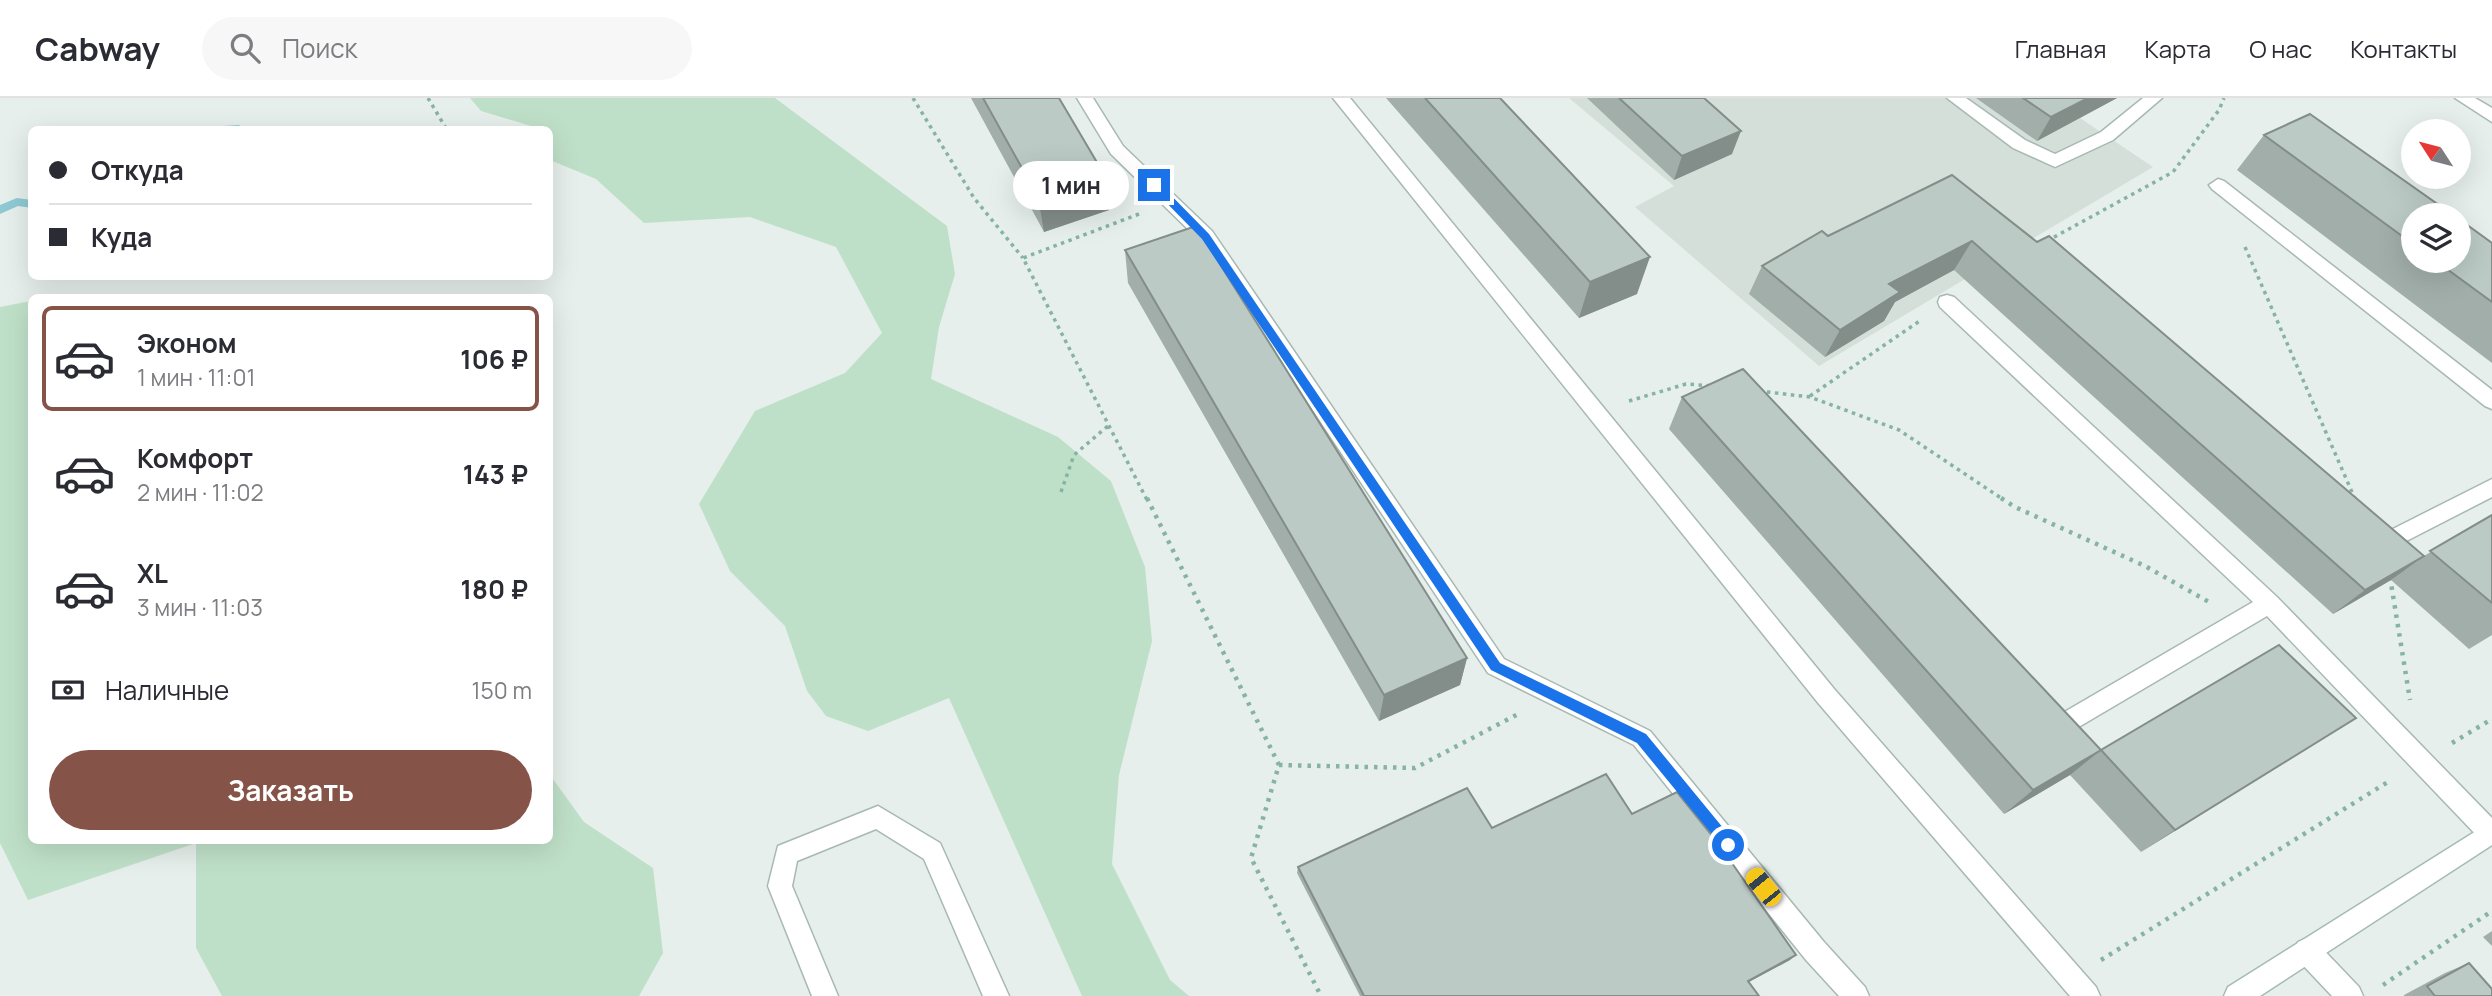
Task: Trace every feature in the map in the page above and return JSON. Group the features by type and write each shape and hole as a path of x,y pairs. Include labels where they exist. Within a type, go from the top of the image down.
{"main road":[{"path":"1085,98 1116,150 1206,236 1496,666 1642,738 1815,951 1856,996"},
{"path":"1341,98 1827,697 2087,996"},
{"path":"1955,98 2019,144 2055,162 2107,135 2154,98"},
{"path":"2463,98 2492,117"},
{"path":"2218,185 2492,401"},
{"path":"1947,302 2269,604 2491,833 2237,996"},
{"path":"2376,547 2492,487"},
{"path":"2057,728 2269,604"},
{"path":"825,996 780,886 787,854 878,817 932,851 996,996"},
{"path":"2307,951 2350,996"}],"path":[{"path":"428,98 445,126"},
{"path":"913,98 974,198 1023,258 1279,765 1251,858 1321,996"},
{"path":"2036,247 2173,172 2219,110 2224,98"},
{"path":"2218,185 2391,580 2420,762"},
{"path":"1023,258 1173,202"},
{"path":"1810,397 1947,302"},
{"path":"1595,411 1686,383 1714,386"},
{"path":"1755,391 1810,397 1899,430 2015,507 2145,566 2241,620"},
{"path":"1061,492 1074,455 1109,425"},
{"path":"1279,765 1415,768 1554,695"},
{"path":"2072,979 2492,719"},
{"path":"2378,988 2492,911"}],"shaded area":[{"path":"1569,98 2117,98 2080,118 2153,167 1819,366 1635,207 1674,186"}],"green space":[{"path":"470,98 775,98 947,226 955,274 939,327 931,379 1058,437 1111,481 1145,567 1152,641 1119,775 1112,864 1170,980 1189,996 1082,996 949,698 868,731 826,716 807,691 785,626 730,571 699,504 755,411 845,373 882,333 836,247 750,217 644,223 596,179 553,161 553,126 531,126 481,111"},
{"path":"28,302 28,844 193,844 28,900 0,843 0,307"},
{"path":"553,779 584,822 653,868 663,953 639,996 222,996 196,948 196,844 553,844"}],"building":[{"path":"983,98 1059,98 1105,176 1038,197"},
{"path":"1425,98 1500,98 1650,257 1590,282"},
{"path":"1619,98 1704,98 1741,131 1682,156"},
{"path":"2023,98 2088,98 2051,117"},
{"path":"2310,114 2401,178 2401,189 2416,189 2436,203 2401,203 2401,235 2264,135"},
{"path":"1952,175 2037,242 2049,236 2424,556 2365,590 1972,241 1889,284 1900,292 1840,330 1762,266 1822,231 1828,236"},
{"path":"1196,226 1467,658 1384,695 1125,250"},
{"path":"2471,228 2492,243 2492,302 2452,273 2471,273"},
{"path":"1743,369 2101,750 2033,790 1682,397"},
{"path":"2492,515 2492,603 2430,551"},
{"path":"2279,645 2356,718 2175,830 2101,750"},
{"path":"1606,774 1632,814 1677,792 1718,843 1796,955 1748,981 1759,996 1364,996 1298,867 1467,788 1492,828"},
{"path":"2469,963 2492,989 2492,996 2435,996 2427,986"}],"waterway":[{"path":"0,210 17,202 28,203"}],"route":[{"path":"1154,185 1206,236 1496,666 1642,738 1728,845"}]}
